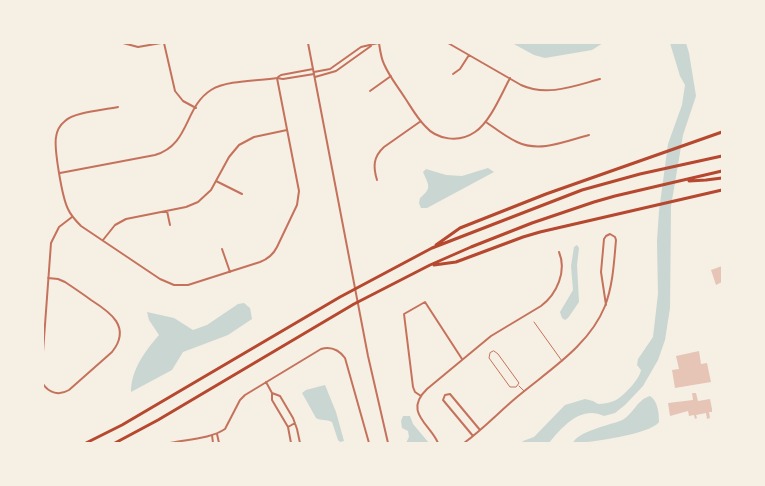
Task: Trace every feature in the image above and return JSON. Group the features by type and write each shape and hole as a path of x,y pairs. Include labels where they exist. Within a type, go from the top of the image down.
{"highway":[{"path":"432,248 460,228 546,194 722,132"},
{"path":"86,443 128,421 340,296 432,248 582,190 640,174 722,156"},
{"path":"116,443 158,420 335,314 430,265 532,223 615,196 685,181 722,171"},
{"path":"685,181 722,178"},
{"path":"430,265 456,262 530,234 722,190"}],"street":[{"path":"123,43 138,47 161,43"},
{"path":"164,43 175,91 183,101 196,108"},
{"path":"308,43 352,275 374,385 388,443"},
{"path":"60,173 161,152 172,146 179,138 205,95 219,86 277,78 282,79 330,69 361,47 379,43 383,62 421,121 435,134 446,138 464,137 473,133 486,122 510,78"},
{"path":"448,43 528,88 546,91 558,90 600,79"},
{"path":"315,77 336,71 372,45"},
{"path":"453,74 460,69 469,55"},
{"path":"277,78 282,75 313,69"},
{"path":"370,91 391,76"},
{"path":"118,107 74,116 62,124 58,130 56,140 57,159 66,204 72,216 81,226 160,279 174,285 192,284 262,262 274,253 297,205 299,193 277,78"},
{"path":"377,180 374,165 375,158 379,152 421,121"},
{"path":"486,122 514,141 530,147 549,146 589,135"},
{"path":"103,240 112,228 120,221 132,217 188,206 198,202 210,192 230,154 242,143 254,137 287,130"},
{"path":"216,181 242,194"},
{"path":"167,210 170,225"},
{"path":"43,352 50,250 54,236 62,225 72,216"},
{"path":"464,443 562,361 593,328 606,305 614,269 616,240 615,236 610,234 606,236 604,240 601,272 606,305"},
{"path":"222,249 230,272"},
{"path":"438,443 436,438 422,422 419,415 418,403 421,396 462,359 491,336 541,306 548,300 555,292 560,280 562,266 559,252"},
{"path":"43,384 53,393 62,393 69,390 112,352 116,345 119,333 117,323 108,311 65,282 58,279 48,278"},
{"path":"421,396 413,387 404,314 425,302 462,359"},
{"path":"170,443 217,434 225,429 242,397 321,349 333,348 339,351 345,358 369,443"},
{"path":"266,382 272,392 272,400 288,427 291,443"},
{"path":"272,392 280,396 295,423 300,443"},
{"path":"473,436 444,400 445,395 450,394 480,430"},
{"path":"288,427 295,423"},
{"path":"217,434 219,443"},
{"path":"212,436 213,443"}],"lane":[{"path":"534,322 562,361"},
{"path":"519,385 514,388 510,387 489,358 490,353 494,352 498,354 524,392"}],"shaded area":[{"path":"512,43 603,43 592,50 545,58 534,55"},
{"path":"670,43 686,43 696,96 683,135 671,206 670,308 665,340 658,360 643,386 615,413 604,416 596,413 580,415 560,430 549,443 521,443 534,437 565,405 585,399 598,404 614,401 630,388 640,374 641,370 637,365 638,359 653,337 658,294 657,241 659,211 668,144 682,105 685,85 680,76"},
{"path":"488,168 494,172 427,208 421,208 419,203 420,198 428,189 427,181 423,172 426,169 446,175 462,176"},
{"path":"577,245 579,248 577,265 579,302 565,320 562,318 560,312 573,290 571,266 574,247"},
{"path":"244,303 250,308 252,319 228,335 183,352 172,370 131,392 133,376 136,369 144,354 159,335 149,320 147,312 174,318 193,330 207,325 238,304"},
{"path":"325,385 336,412 344,441 340,442 338,440 332,422 316,418 302,393 306,390"},
{"path":"650,396 655,401 659,415 659,422 654,426 619,437 573,443 580,435 624,419 641,401"},
{"path":"403,416 410,416 413,424 429,443 406,443 409,437 408,431 402,428 401,421"}],"building":[{"path":"722,266 722,282 716,285 711,270"},
{"path":"699,351 701,364 707,363 711,382 675,388 672,370 679,369 676,356"},
{"path":"692,393 696,393 698,401 710,399 712,412 709,412 710,418 707,419 706,413 696,415 697,418 695,419 694,415 689,416 688,411 670,416 668,403 693,400"}]}
